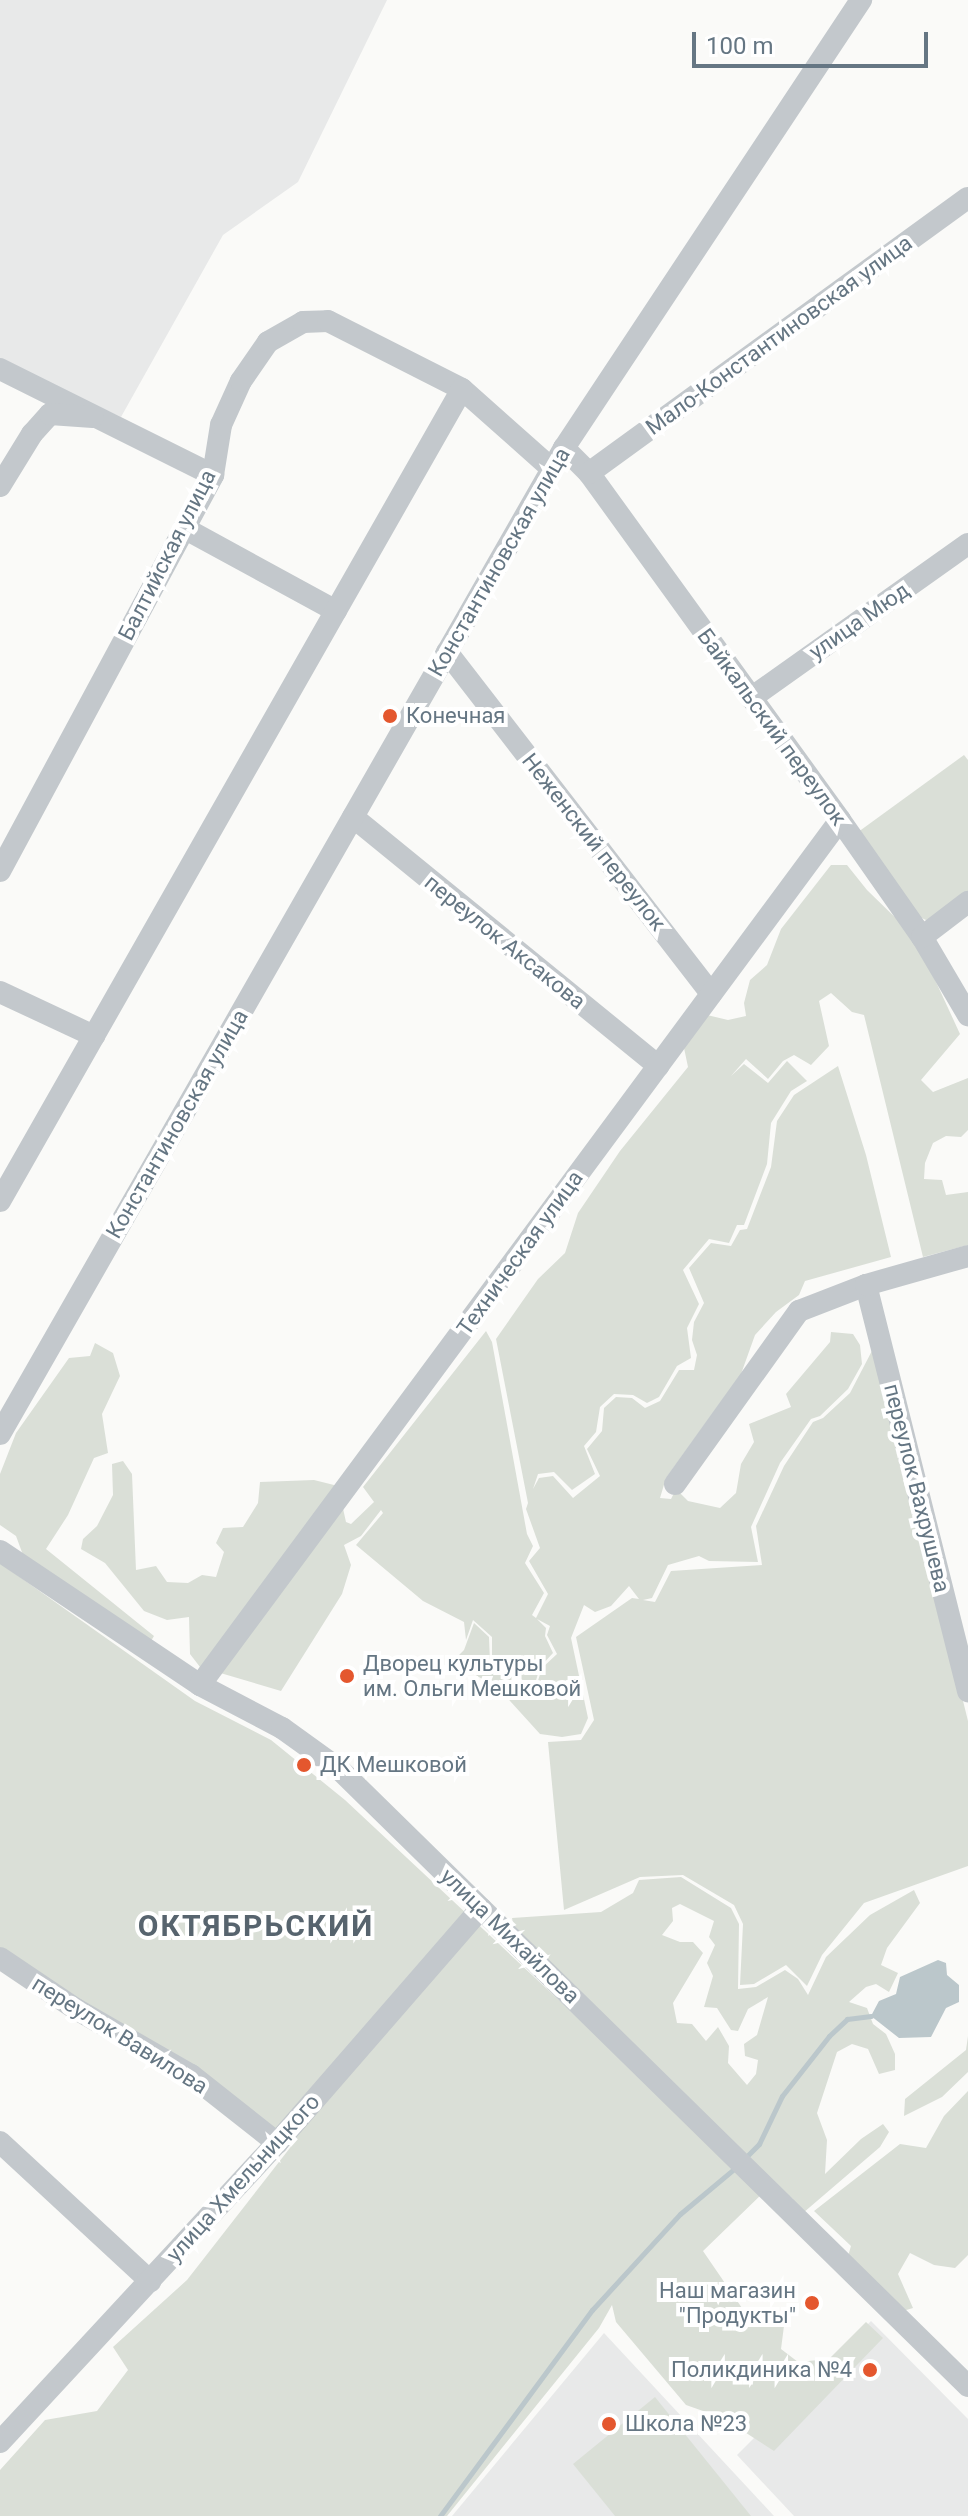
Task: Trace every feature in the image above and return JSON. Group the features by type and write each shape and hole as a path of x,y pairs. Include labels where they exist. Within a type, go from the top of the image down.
{"street":[{"name":"Константиновская улица","path":"0,1434 564,448 861,0"},
{"name":"Мало-Константиновская улица","path":"589,473 968,198"},
{"name":"Балтийская улица","path":"0,871 213,475 221,425 241,381 268,342 303,322 328,321 462,389 552,469"},
{"path":"0,369 213,475"},
{"path":"0,1201 462,389"},
{"path":"0,486 32,434 50,414 101,418"},
{"name":"Байкальский переулок","path":"564,448 589,473 840,820 922,937 968,1015"},
{"path":"184,528 336,611"},
{"name":"улица Мюд","path":"751,698 968,544"},
{"name":"Неженский переулок","path":"447,652 711,994"},
{"name":"переулок Аксакова","path":"353,817 658,1066"},
{"name":"Техническая улица","path":"200,1685 840,820"},
{"path":"922,937 968,902"},
{"path":"0,992 94,1036"},
{"path":"675,1484 799,1311 866,1285 968,1256"},
{"name":"переулок Вахрушева","path":"866,1285 968,1691"},
{"name":"улица Михайлова","path":"0,1551 200,1685 282,1728 339,1769 968,2386"},
{"name":"улица Хмельницкого","path":"0,2442 277,2143 481,1908"},
{"name":"переулок Вавилова","path":"0,1958 76,2009 191,2075 277,2143"},
{"path":"0,2142 150,2281"}],"shaded area":[{"path":"0,0 387,0 298,182 223,235 121,417 0,362"},
{"path":"964,755 968,760 968,895 934,919 926,920 915,915 854,835"},
{"path":"831,865 847,865 867,890 906,928 931,971 960,1034 921,1080 933,1092 968,1078 968,1130 961,1137 946,1136 933,1143 925,1163 924,1179 942,1180 946,1195 968,1192 968,1245 923,1257 864,1015 852,1012 831,993 819,1001 829,1046 811,1065 794,1055 783,1061 768,1079 746,1059 731,1076 744,1064 768,1083 787,1061 807,1081 791,1091 771,1123 767,1164 744,1225 737,1225 729,1243 709,1239 683,1270 699,1304 687,1328 691,1358 677,1366 659,1397 647,1403 633,1395 614,1394 600,1407 596,1432 584,1446 595,1474 572,1490 554,1472 538,1474 533,1489 539,1478 553,1476 573,1498 600,1476 587,1449 602,1431 604,1408 616,1397 632,1398 645,1408 660,1401 679,1370 694,1370 697,1355 692,1340 694,1322 704,1303 689,1268 711,1243 731,1246 740,1230 747,1229 771,1167 777,1121 794,1095 838,1066 866,1155 891,1257 805,1281 799,1295 776,1312 755,1335 741,1374 666,1478 660,1498 671,1499 676,1489 688,1501 720,1508 736,1493 741,1464 754,1442 749,1424 791,1407 786,1394 830,1342 831,1332 853,1334 860,1345 862,1364 848,1389 820,1416 811,1419 780,1463 751,1527 758,1562 709,1561 699,1556 668,1565 652,1598 643,1600 655,1602 671,1571 762,1565 756,1526 784,1466 813,1422 823,1418 850,1393 875,1345 968,1721 968,1866 864,1903 822,1955 807,1986 786,1965 754,1984 740,1985 743,1924 734,1905 683,1875 640,1877 564,1910 548,1742 581,1740 594,1720 576,1637 632,1598 639,1599 629,1586 611,1606 595,1612 584,1605 571,1638 588,1718 581,1734 562,1737 540,1734 500,1690 453,1661 464,1650 474,1623 489,1637 490,1662 535,1690 542,1668 557,1654 547,1635 550,1626 537,1619 546,1628 545,1636 553,1653 540,1667 534,1687 492,1661 492,1637 473,1620 466,1640 464,1622 423,1601 356,1545 383,1513 381,1510 361,1536 344,1545 351,1565 342,1594 281,1691 200,1667 190,1654 189,1617 167,1620 144,1611 105,1563 81,1549 83,1539 97,1526 113,1495 112,1464 123,1461 132,1474 136,1570 156,1566 167,1582 188,1583 202,1575 216,1577 224,1552 216,1543 223,1528 243,1527 258,1503 260,1482 314,1480 338,1486 346,1522 351,1524 374,1502 363,1487 486,1331 492,1342 527,1534 533,1546 525,1563 544,1593 532,1615 536,1618 548,1594 529,1561 540,1548 526,1509 528,1503 496,1339 538,1279 565,1253 578,1213 620,1151 688,1067 684,1048 707,1015 728,1020 746,1016 744,1003 750,980 767,965 781,929"},
{"path":"95,1343 113,1353 120,1376 102,1414 108,1453 94,1458 68,1515 46,1549 154,1636 151,1641 23,1555 16,1536 0,1525 0,1474 16,1433 69,1358 90,1356"},
{"path":"0,1563 195,1701 271,1740 345,1800 764,2192 703,2251 742,2308 784,2326 781,2349 798,2362 829,2359 866,2322 883,2338 774,2451 723,2418 686,2405 616,2322 612,2305 599,2328 447,2516 0,2516 0,2470 45,2420 97,2411 128,2370 113,2347 187,2280 293,2144 190,2064 87,2006 0,1947"},
{"path":"681,1877 731,1908 739,1924 738,1989 756,1987 785,1970 798,1979 808,1995 826,1957 870,1915 914,1890 920,1903 887,1948 881,1965 898,1973 889,1992 876,1984 866,1987 849,2002 867,2008 873,2024 886,2034 895,2054 895,2070 879,2074 868,2049 852,2044 837,2052 817,2113 827,2140 825,2174 861,2139 883,2124 889,2132 880,2147 803,2213 793,2208 793,2199 767,2178 514,1929 512,1918 601,1912 633,1893 639,1880","holes":["680,1904 714,1921 709,1937 715,1945 707,1963 713,1976 704,2007 717,2008 731,2030 738,2031 748,2009 768,1997 757,2035 744,2044 745,2056 758,2060 756,2074 747,2085 728,2063 729,2046 718,2027 706,2041 692,2024 677,2023 673,2003 703,1953 693,1942 680,1942 662,1935 673,1921 672,1908"]},
{"path":"938,1960 946,1963 947,1975 959,1985 959,2002 946,2008 931,2037 899,2038 871,2016 879,2001 896,1994 900,1977"},
{"path":"968,2036 968,2072 942,2097 904,2116 905,2099 966,2050"},
{"path":"968,2091 968,2255 955,2268 934,2265 910,2253 898,2274 913,2308 903,2311 848,2256 851,2246 814,2211 900,2144 926,2148 944,2116"},
{"name":"Поликдиника №4","path":"871,2321 968,2419 968,2516 794,2516 737,2455"},
{"name":"Школа №23","path":"604,2333 774,2516 452,2516"},
{"path":"655,2397 751,2516 615,2516 573,2464"}],"waterway":[{"path":"745,2158 759,2144 782,2096 829,2036 847,2019 871,2016"},
{"path":"440,2516 592,2310 680,2214 735,2168"}],"place":[{"name":"Конечная","path":"390,716"},
{"name":"Дворец культуры им. Ольги Мешковой","path":"347,1676"},
{"name":"ДК Мешковой","path":"304,1765"},
{"name":"Наш магазин \"Продукты\"","path":"812,2303"},
{"name":"Поликдиника №4","path":"870,2370"},
{"name":"Школа №23","path":"609,2424"}],"district":[{"name":"ОКТЯБРЬСКИЙ","path":"256,1926"}]}
